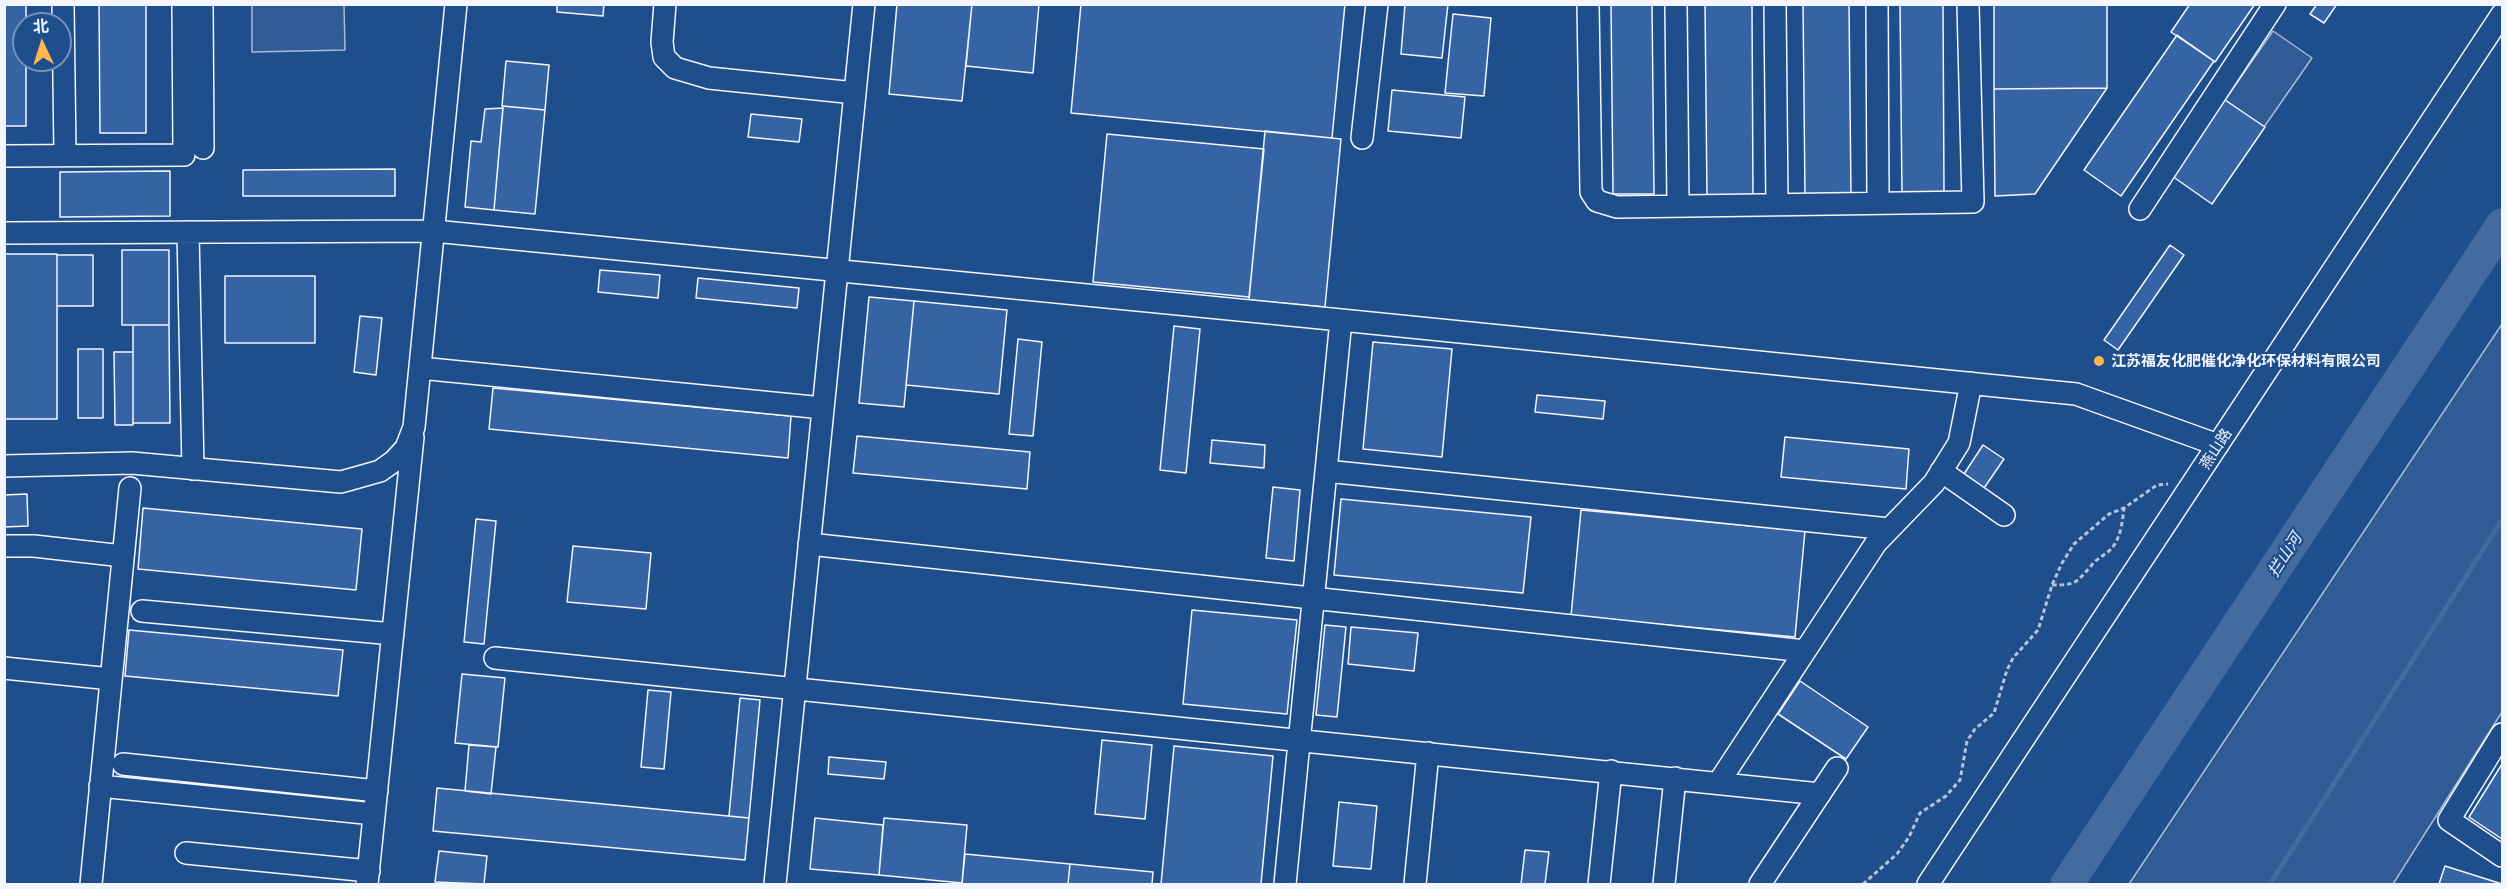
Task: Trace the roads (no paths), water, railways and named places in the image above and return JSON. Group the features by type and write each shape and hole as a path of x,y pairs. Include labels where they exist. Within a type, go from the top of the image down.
{"street":[{"path":"63,4 66,155"},
{"path":"4,156 184,155 183,4"},
{"path":"202,4 203,148"},
{"path":"186,853 368,878 456,4"},
{"path":"665,4 662,42 664,57 675,68 709,78 855,93"},
{"path":"774,885 864,4"},
{"path":"1362,138 1377,4"},
{"path":"1588,4 1592,192 1597,201 1607,206 1973,202 1968,4"},
{"path":"1676,4 1678,206"},
{"path":"1775,4 1777,204"},
{"path":"1877,4 1878,203"},
{"path":"2140,209 2275,4"},
{"name":"燕山路","path":"1928,885 2502,14"},
{"path":"4,233 434,231 2076,394 2218,445"},
{"path":"188,232 193,469"},
{"path":"1285,885 1341,320"},
{"path":"420,368 823,408"},
{"path":"1719,782 1876,543 1917,503 1959,443 1971,383"},
{"path":"4,466 132,463 341,482 359,479 380,471 394,461 406,448 414,427"},
{"path":"1326,471 1889,530"},
{"path":"1941,471 2004,515"},
{"path":"91,885 130,488"},
{"path":"809,544 1805,651"},
{"path":"4,546 34,546 123,556"},
{"path":"142,610 393,634"},
{"path":"495,658 1820,794"},
{"path":"4,669 111,679"},
{"path":"2502,734 2449,820 2502,856"},
{"path":"1415,885 1428,753"},
{"path":"123,764 377,791"},
{"path":"1760,885 1837,768"},
{"path":"1599,885 1611,771"},
{"path":"1664,885 1675,778"},
{"path":"100,786 374,814"}],"waterway":[{"name":"拦山河","path":"2067,884 2502,225"},
{"path":"2270,884 2502,520"}],"place":[{"name":"江苏福友化肥催化净化环保材料有限公司","path":"2099,361"}]}
